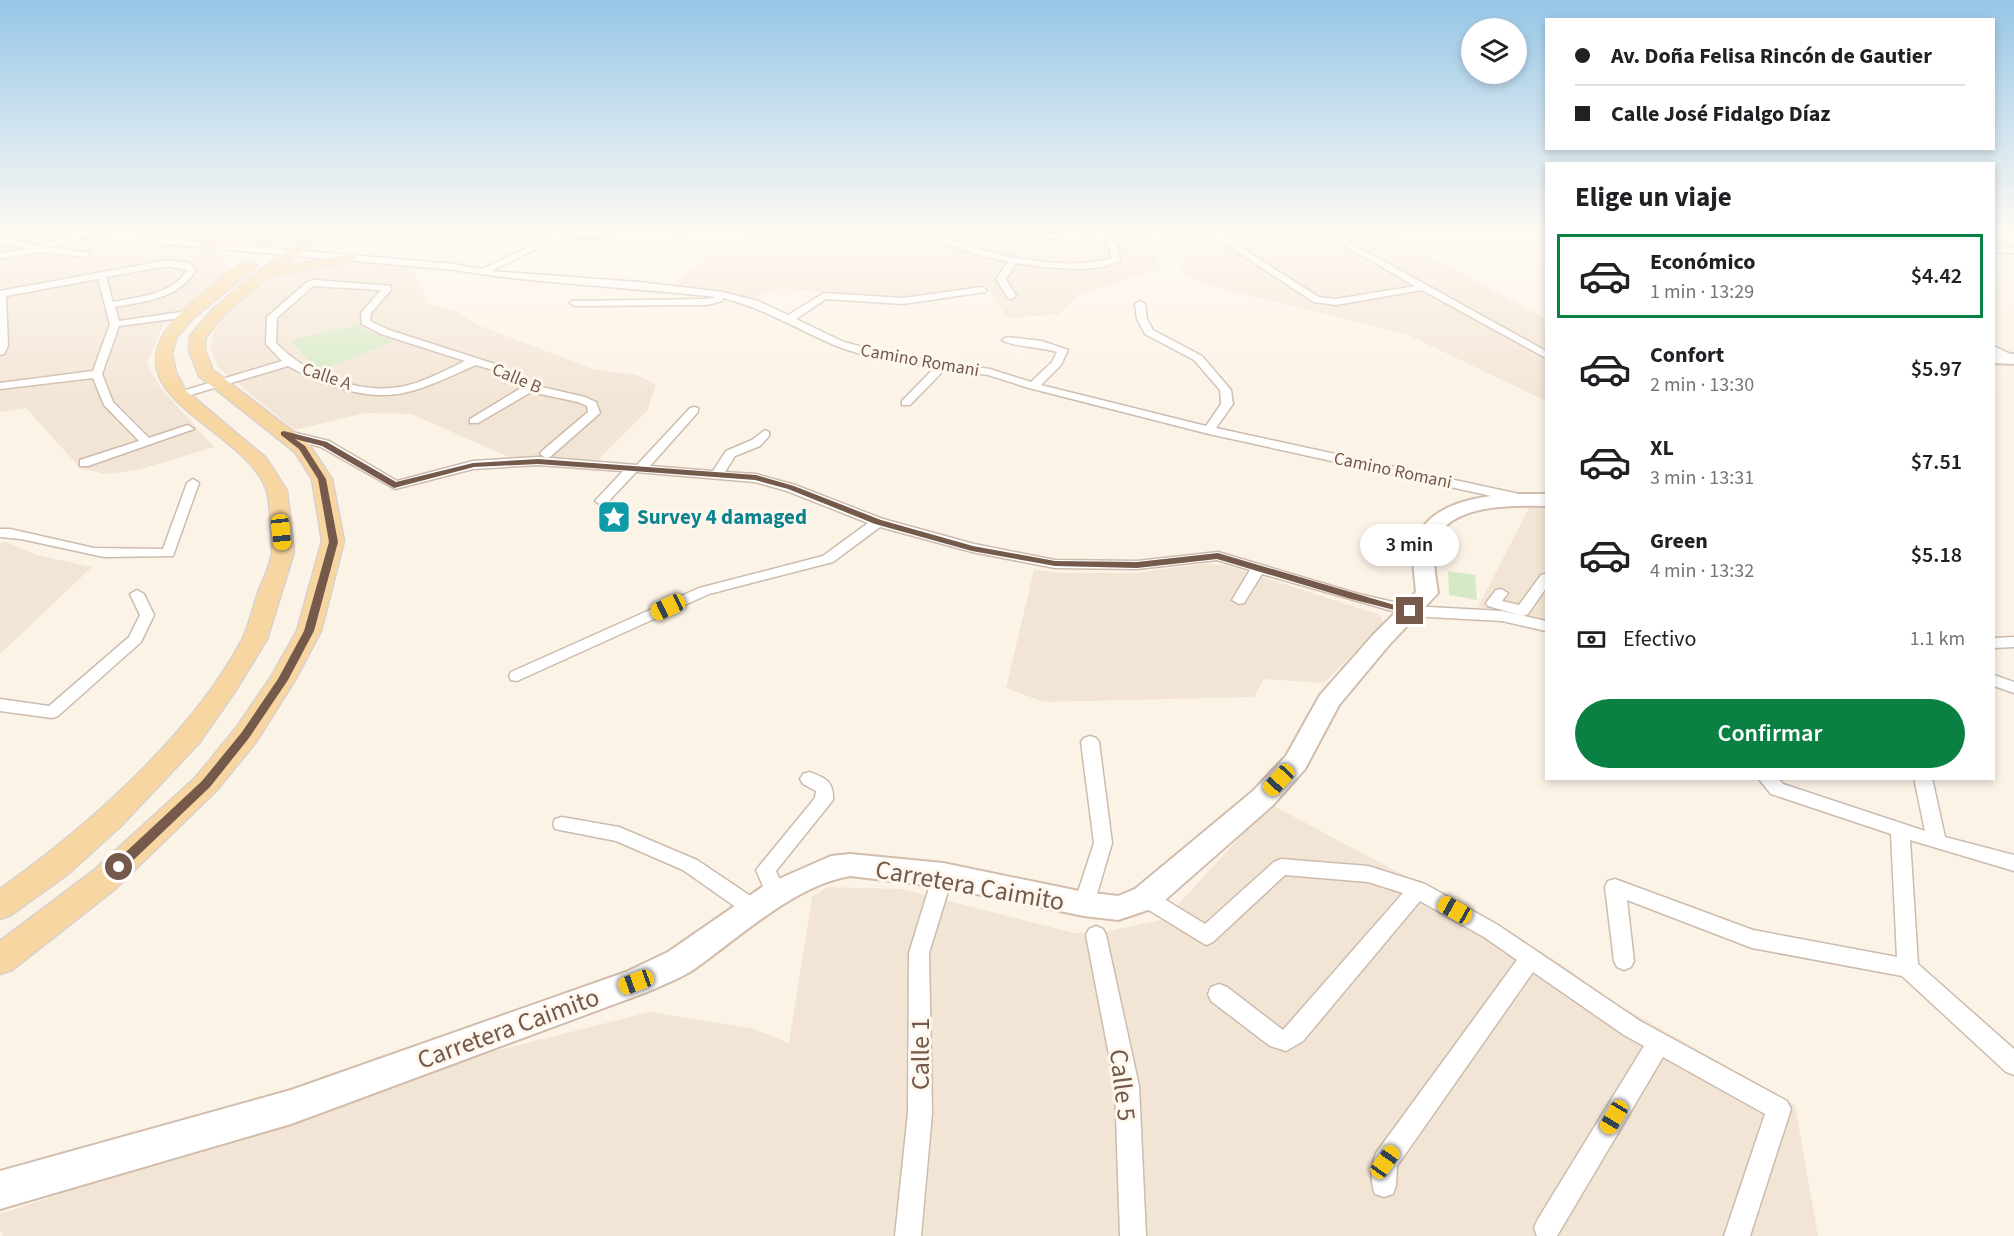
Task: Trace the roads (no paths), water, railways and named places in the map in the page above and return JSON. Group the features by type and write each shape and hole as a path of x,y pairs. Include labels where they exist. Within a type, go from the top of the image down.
{"main road":[{"path":"0,906 57,865 110,819 182,743 227,684 255,639 283,552 277,491 259,462 180,395 170,382 164,347 174,328 188,314 229,288"},
{"path":"0,960 104,880 206,784 246,735 282,680 309,631 333,542 322,479 302,448 217,384 205,372 197,351 198,336 239,288"}],"street":[{"path":"0,351 3,346 1,294 34,288"},
{"path":"105,288 115,324 97,374 108,403 147,442"},
{"path":"111,305 147,298 175,288"},
{"name":"Calle A","path":"306,288 272,317 271,344 288,362 314,375 379,392 400,391 475,361"},
{"name":"Calle A","path":"375,327 365,322 366,313 388,288 385,288"},
{"name":"Camino Romani","path":"661,288 728,296 755,303 840,344 891,358 941,367 990,372 1033,386 1209,430 1519,498"},
{"path":"1006,288 1011,296"},
{"path":"1298,288 1317,300 1336,302 1420,288"},
{"path":"1425,288 1545,354"},
{"path":"789,319 824,296 903,301 982,290"},
{"path":"575,303 707,302 728,296"},
{"path":"1140,304 1142,319 1149,332 1198,358 1225,390 1227,404 1209,430"},
{"path":"115,324 188,314"},
{"name":"Calle B","path":"375,327 497,368 529,388 581,399 592,404 594,412 546,454"},
{"path":"1007,340 1042,344 1063,350 1057,363 1033,386"},
{"path":"1995,350 2012,359"},
{"path":"1995,358 2012,359"},
{"path":"180,395 288,362"},
{"path":"906,403 941,367"},
{"path":"0,386 97,374"},
{"path":"474,421 529,388"},
{"path":"601,501 694,410"},
{"path":"84,463 188,429"},
{"path":"284,434 325,444 394,485 473,465 538,462 756,478 791,488 878,522 972,548 1055,564 1137,565 1218,556 1354,597 1410,611 1502,616 1545,626"},
{"path":"717,475 730,454 756,443 765,434"},
{"path":"0,533 14,532 82,550 119,556 168,553 193,483"},
{"name":"Carretera Caimito","path":"0,1190 291,1107 636,982 679,962 765,902 831,868 850,865 943,875 1084,904 1118,908 1146,898 1274,786 1296,762 1329,701 1427,593 1424,544 1434,526 1462,508 1519,498 1545,500"},
{"path":"517,676 704,591 828,559 878,522"},
{"path":"1239,600 1259,568"},
{"path":"1501,593 1493,603 1523,611 1545,579"},
{"path":"0,705 52,712 135,639 147,615 137,594"},
{"path":"1995,643 2014,642"},
{"path":"1995,680 2014,688"},
{"path":"1084,904 1103,843 1090,742"},
{"path":"562,824 619,834 690,865 765,902 766,870 824,800 825,788 809,779"},
{"path":"1769,780 1777,789 1937,842 2014,862"},
{"path":"1923,780 1937,842"},
{"path":"1900,829 1908,968"},
{"path":"1146,898 1206,936 1281,867 1368,874 1418,890 1491,931 1632,1028 1779,1109 1737,1236"},
{"name":"Calle 1","path":"908,1236 920,1113 919,953 943,875"},
{"path":"1624,961 1615,887 1752,939 1908,968 2014,1064"},
{"path":"1219,994 1278,1039 1286,1041 1295,1034 1418,890"},
{"name":"Calle 5","path":"1096,935 1127,1086 1133,1236"},
{"path":"1384,1185 1385,1162 1531,958"},
{"path":"1547,1228 1659,1042"}],"place":[{"name":"Survey 4 damaged","path":"614,517"}]}
